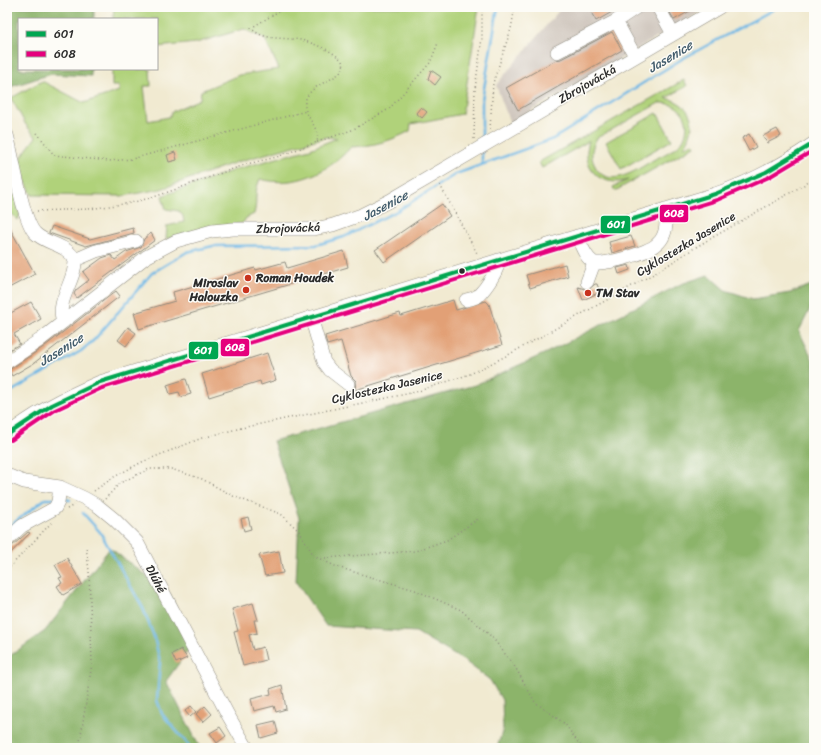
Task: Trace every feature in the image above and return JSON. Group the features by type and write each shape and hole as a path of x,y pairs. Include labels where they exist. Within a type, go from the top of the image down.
{"street":[{"path":"557,52 616,21 637,7"},
{"path":"658,7 673,34"},
{"name":"Zbrojovácká","path":"7,362 32,347 146,257 176,241 219,230 314,229 333,225 381,205 720,7"},
{"path":"616,21 635,56"},
{"path":"7,135 28,218 36,234 65,248 75,260 75,267 62,307 63,322"},
{"path":"7,435 23,422 59,400 100,382 724,191 758,176 790,159 814,143"},
{"path":"577,236 587,256 594,263 609,262 648,250 658,244 666,226 665,210"},
{"path":"75,260 96,251 136,241"},
{"path":"466,300 477,297 496,272 498,260"},
{"path":"587,282 594,263"},
{"path":"311,317 324,362 330,370 348,384"},
{"name":"Dlúhé","path":"7,475 60,499 84,498 98,506 137,542 228,715 247,748"},
{"path":"7,540 22,526 49,512 60,499"}],"path":[{"path":"286,7 251,28 263,36 306,41 337,55 344,64 341,71 310,93 305,103 306,111 318,134 317,142"},
{"path":"482,7 482,38 475,89 475,126 482,145"},
{"path":"482,145 491,93 511,29 515,7"},
{"path":"28,218 38,210 89,209 130,203 154,197 247,164 277,157 352,130 389,109 430,63 438,43"},
{"path":"37,133 54,155 109,161 132,159 306,111"},
{"name":"Cyklostezka Jasenice","path":"60,499 84,498 114,477 142,462 196,440 241,428 416,392 470,374 515,351 657,272 696,247 814,180"},
{"path":"438,182 480,258"},
{"path":"98,506 120,483 149,469 170,469 202,479 233,496 281,514 300,531 314,556 337,567 415,590 461,610 492,637 515,667 535,702 565,724 582,748"},
{"path":"314,556 332,558 415,551 447,540 478,519"},
{"path":"7,570 52,522"},
{"path":"79,748 92,663 89,571 86,546"}],"shaded area":[{"path":"562,7 709,7 510,123 496,85"}],"green space":[{"path":"7,7 94,7 94,18 18,18 18,70 91,70 91,76 51,74 7,88"},
{"path":"114,7 479,7 462,114 411,124 410,131 396,138 374,144 351,147 332,164 321,171 298,180 273,181 260,179 256,193 254,214 246,218 243,223 187,233 166,239 167,226 184,222 183,216 179,211 166,209 162,196 237,169 310,149 337,138 326,137 237,162 161,189 123,196 32,195 23,176 20,165 24,154 36,137 26,125 11,98 42,81 84,103 119,91 119,86 112,86 112,70 150,70 151,86 144,86 148,121 169,117 173,111 200,99 201,91 239,75 279,69 265,39 244,29 196,43 158,47 158,18 113,18"},
{"path":"684,80 687,86 666,98 682,105 687,110 692,123 689,139 684,147 693,143 695,146 615,191 613,187 628,180 618,182 609,181 601,179 595,174 590,168 588,160 587,151 589,141 542,168 539,162","holes":["659,103 674,106 684,115 687,127 682,142 639,169 622,176 614,178 606,177 599,172 592,157 593,147 597,138"]},
{"path":"657,113 672,140 621,169 606,142"},
{"path":"7,166 20,214 18,220 7,209"},
{"path":"708,275 725,290 753,299 790,293 814,284 814,301 799,331 814,362 814,748 497,748 503,729 502,700 490,680 466,662 416,632 326,626 296,582 299,518 273,441 475,385 546,353 681,284"},
{"path":"110,548 169,593 193,644 166,681 200,748 7,748 7,658 45,631"}],"building":[{"path":"588,7 621,7 596,21"},
{"path":"667,7 697,7 674,20"},
{"path":"612,32 622,50 518,110 506,88 556,60 561,59"},
{"path":"431,70 441,77 435,85 428,79"},
{"path":"421,107 427,112 422,118 416,113"},
{"path":"777,129 781,136 767,143 763,136"},
{"path":"749,134 756,147 749,151 742,138"},
{"path":"175,152 177,160 169,162 167,155"},
{"path":"442,204 450,216 384,262 375,250"},
{"path":"7,223 35,274 7,289"},
{"path":"52,226 90,239 133,228 134,233 86,246 49,233"},
{"path":"151,233 155,240 77,298 74,294 76,290 89,280 83,272 102,258 111,255 115,260 126,252 141,247 144,239"},
{"path":"631,236 635,246 612,253 609,242"},
{"path":"344,251 348,267 139,329 134,313 175,301 173,292 255,268 256,270 285,262 287,268"},
{"path":"565,264 568,276 530,288 526,275"},
{"path":"629,265 630,270 619,274 617,268"},
{"name":"TM Stav","path":"597,284 600,292 583,300 578,287 588,290"},
{"path":"116,291 120,296 34,363 12,376 9,370 45,346"},
{"path":"453,300 456,310 486,301 489,304 502,345 355,390 356,381 351,376 341,341 327,345 325,336 400,313 401,316"},
{"path":"31,302 41,319 14,334 20,344 7,351 7,315"},
{"path":"128,327 136,333 126,346 118,340"},
{"path":"267,353 276,380 261,385 260,381 209,397 202,374"},
{"path":"186,379 191,394 181,397 179,392 170,394 167,385"},
{"path":"248,517 251,529 244,531 241,519"},
{"path":"28,532 30,533 7,557 7,548 12,546"},
{"path":"279,551 283,573 265,576 259,555"},
{"path":"67,558 82,584 63,595 57,586 62,583 59,578 62,577 55,565"},
{"path":"253,603 258,620 254,620 257,633 249,635 253,650 263,647 266,660 243,666 234,632 238,631 232,609"},
{"path":"181,649 187,658 176,663 172,654"},
{"path":"282,685 286,709 276,712 274,706 254,711 251,699 271,694 270,689"},
{"path":"191,706 196,712 190,717 185,711"},
{"path":"205,706 212,714 203,722 196,714"},
{"path":"275,721 278,733 261,738 258,725"},
{"path":"220,727 226,736 217,743 210,733"}],"waterway":[{"path":"482,141 482,100 498,7"},
{"name":"Jasenice","path":"7,394 81,351 94,340 152,273 187,252 213,246 316,245 344,237 397,211 456,174 553,139 682,59 778,7"},
{"path":"482,152 482,164"},
{"path":"7,528 45,499 54,499"},
{"path":"63,499 70,500"},
{"path":"83,513 100,532 143,608 154,637 160,661 157,700 162,714 191,748"}],"transit line":[{"name":"601","path":"7,435 52,405 100,382 715,194 766,172 814,143"},
{"name":"608","path":"11,440 55,410 102,388 717,200 769,177 814,150"}],"place":[{"name":"Roman Houdek","path":"248,278"},
{"name":"Miroslav Halouzka","path":"246,290"},
{"name":"TM Stav","path":"588,293"}]}
